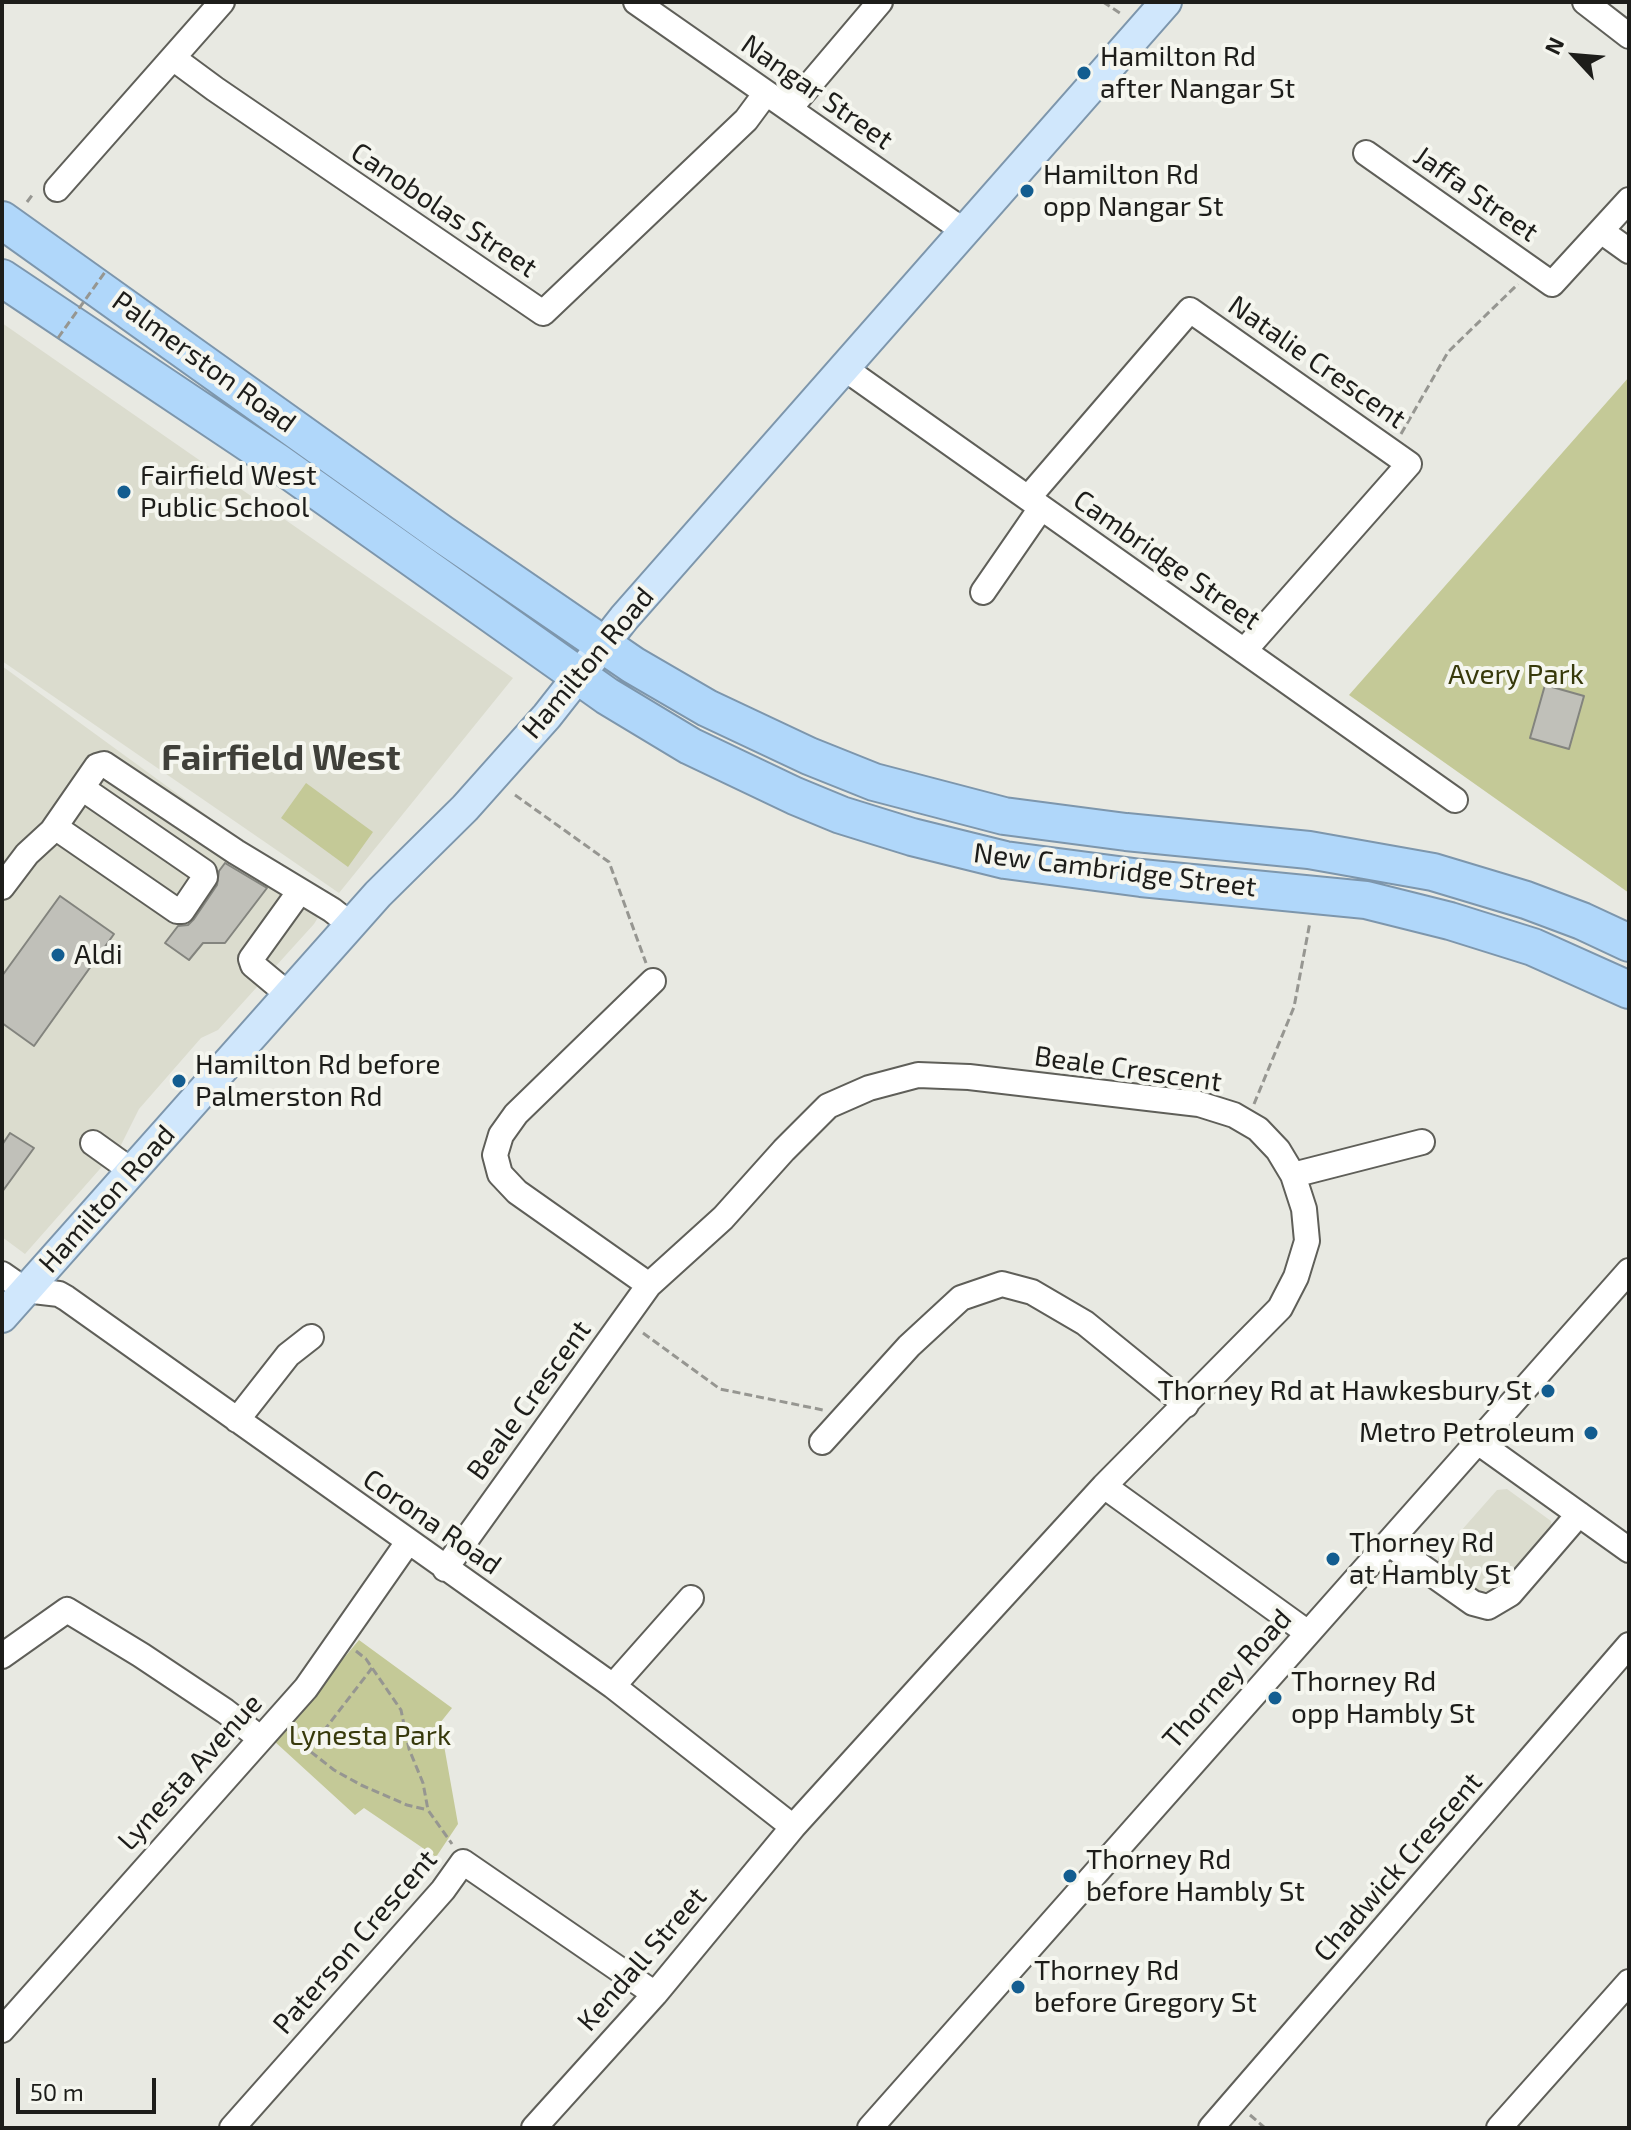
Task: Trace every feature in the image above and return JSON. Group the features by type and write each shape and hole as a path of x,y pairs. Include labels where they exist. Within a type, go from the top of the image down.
{"highway":[{"name":"Palmerston Road","path":"14,211 88,279 442,534 602,644"},
{"name":"Palmerston Road","path":"2,278 277,462 578,676"},
{"name":"New Cambridge Street","path":"602,644 707,708 809,756 887,786 1004,816 1309,850 1433,872 1526,900 1629,943"},
{"name":"New Cambridge Street","path":"578,676 656,727 746,774 841,815 912,837 1005,860 1072,870 1366,900 1450,921 1533,947 1629,990"}],"main road":[{"name":"Hamilton Road","path":"2,1317 14,1282 132,1171 351,925 465,808 547,716 602,644 1166,2"}],"street":[{"path":"45,191 173,58 222,2"},
{"name":"Nangar Street","path":"636,2 964,231"},
{"path":"790,108 880,2"},
{"path":"1585,2 1629,36"},
{"name":"Canobolas Street","path":"173,58 543,313 746,120 766,93"},
{"name":"Jaffa Street","path":"1366,153 1552,284 1601,231"},
{"path":"1629,200 1601,231 1629,251"},
{"name":"Natalie Crescent","path":"1034,503 1190,310 1409,464 1244,651"},
{"name":"Cambridge Street","path":"844,368 1455,800"},
{"path":"983,592 1034,503"},
{"path":"2,887 21,861 55,827 99,763 109,765 236,852 332,910 351,925"},
{"path":"55,827 177,911 182,911 198,888 205,877 204,872 82,788"},
{"path":"289,995 253,965 251,959 300,891"},
{"path":"649,1285 517,1192 500,1174 495,1155 501,1135 516,1114 653,981"},
{"name":"Beale Crescent","path":"445,1569 649,1285 723,1218 828,1106 869,1088 918,1075 969,1077 1199,1104 1234,1115 1258,1129 1278,1150 1293,1175 1304,1209 1307,1241 1296,1277 1280,1308 1104,1486 793,1827"},
{"path":"1293,1175 1422,1142"},
{"path":"93,1143 132,1171"},
{"name":"Thorney Road","path":"870,2128 1629,1271"},
{"name":"Corona Road","path":"14,1282 66,1298 613,1686 793,1827"},
{"path":"822,1442 909,1346 961,1298 1002,1284 1032,1292 1085,1323 1186,1405"},
{"path":"237,1420 288,1355 311,1337"},
{"path":"1478,1442 1629,1550"},
{"path":"1104,1486 1308,1633"},
{"path":"1388,1543 1473,1603 1488,1607 1510,1594 1579,1514"},
{"name":"Lynesta Avenue","path":"2,2030 306,1688 408,1542"},
{"path":"613,1686 691,1598"},
{"path":"2,1656 67,1610 225,1711 267,1730"},
{"name":"Chadwick Crescent","path":"1211,2128 1629,1645"},
{"name":"Kendall Street","path":"534,2128 655,1994 793,1827"},
{"name":"Paterson Crescent","path":"232,2128 443,1890 463,1862 655,1994"},
{"path":"1499,2128 1621,2007 1629,1982"}],"path":[{"path":"1103,2 1124,16"},
{"path":"14,211 45,191"},
{"path":"58,338 105,272"},
{"path":"1398,438 1448,352 1515,287"},
{"path":"515,795 609,862 653,981"},
{"path":"1247,1122 1294,1007 1310,922"},
{"path":"624,1319 720,1389 847,1415"},
{"path":"341,1638 372,1668 401,1710 409,1749 423,1783 428,1810 463,1862"},
{"path":"309,1750 372,1668"},
{"path":"267,1730 309,1750 334,1770 361,1785 407,1805 428,1810"}],"shaded area":[{"name":"Fairfield West Public School","path":"2,323 513,678 339,893 2,661"},
{"path":"2,666 327,903 314,924 218,1030 201,1038 139,1109 121,1145 25,1254 2,1237"},
{"path":"1507,1489 1551,1521 1552,1530 1500,1589 1475,1593 1438,1567 1438,1557 1497,1490"}],"green space":[{"name":"Avery Park","path":"1629,377 1629,893 1349,695"},
{"path":"306,783 373,832 348,867 281,818"},
{"name":"Lynesta Park","path":"359,1640 452,1708 440,1723 458,1824 436,1857 364,1808 355,1815 274,1741"}],"building":[{"path":"1545,685 1584,696 1569,749 1530,738"},
{"path":"225,863 267,888 225,943 203,943 189,960 165,943 178,926 188,925 194,919 217,885 219,871"},
{"name":"Aldi","path":"60,896 114,934 34,1046 2,1023 2,976"},
{"path":"10,1133 34,1148 2,1192 2,1145"}],"place":[{"name":"Hamilton Rd after Nangar St","path":"1084,73"},
{"name":"Hamilton Rd opp Nangar St","path":"1027,191"},
{"name":"Fairfield West Public School","path":"124,492"},
{"name":"Aldi","path":"58,955"},
{"name":"Hamilton Rd before Palmerston Rd","path":"179,1081"},
{"name":"Thorney Rd at Hawkesbury St","path":"1548,1391"},
{"name":"Metro Petroleum","path":"1591,1433"},
{"name":"Thorney Rd at Hambly St","path":"1333,1559"},
{"name":"Thorney Rd opp Hambly St","path":"1275,1698"},
{"name":"Thorney Rd before Hambly St","path":"1070,1876"},
{"name":"Thorney Rd before Gregory St","path":"1018,1987"}],"district":[{"name":"Fairfield West","path":"281,758"}]}
